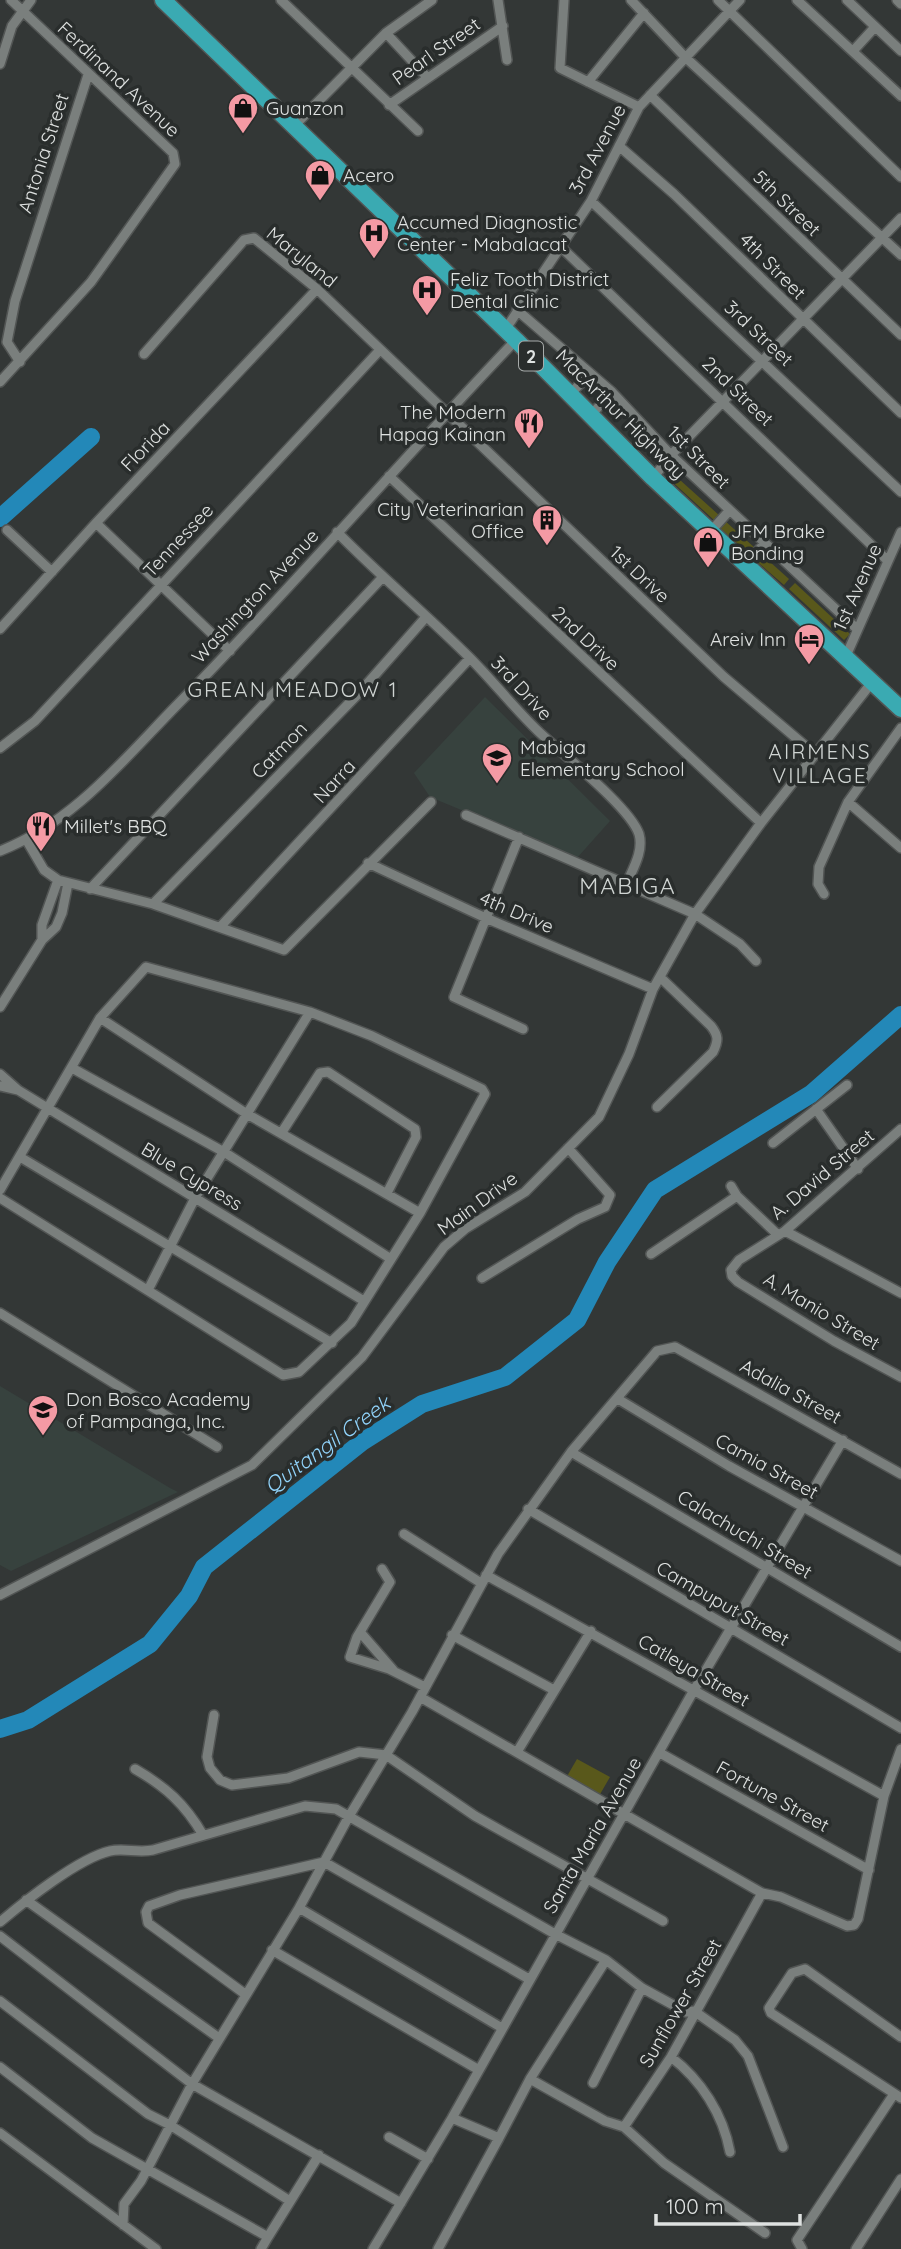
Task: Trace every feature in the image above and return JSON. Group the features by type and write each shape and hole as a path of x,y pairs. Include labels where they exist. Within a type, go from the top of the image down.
{"highway":[{"name":"MacArthur Highway","path":"163,0 510,335 653,478 901,709"}],"street":[{"name":"Ferdinand Avenue","path":"10,0 173,153 174,167 91,282 20,362"},
{"path":"0,64 12,26 21,10 31,0"},
{"path":"281,0 418,131"},
{"path":"294,126 386,33 432,0"},
{"path":"498,0 507,60"},
{"path":"564,0 559,64 564,71 639,107"},
{"path":"631,0 685,57 901,255"},
{"path":"718,0 901,177"},
{"name":"3rd Avenue","path":"510,335 517,310 562,248 591,201 639,107 740,0"},
{"path":"797,0 901,96"},
{"path":"847,0 901,51"},
{"path":"897,0 901,4"},
{"path":"587,82 643,13"},
{"name":"Pearl Street","path":"389,105 503,26"},
{"path":"853,51 875,27"},
{"path":"386,33 427,77"},
{"name":"Antonia Street","path":"20,362 8,342 15,302 88,75"},
{"name":"5th Street","path":"650,94 901,335"},
{"name":"4th Street","path":"619,146 674,194 901,413"},
{"name":"3rd Street","path":"591,201 901,492"},
{"path":"653,478 671,455 901,218"},
{"name":"Maryland","path":"144,354 248,237 260,242 317,289 379,351 448,412"},
{"name":"2nd Street","path":"562,248 888,561"},
{"name":"Florida","path":"0,629 317,289"},
{"name":"1st Street","path":"517,310 612,392 671,455 857,629"},
{"name":"Washington Avenue","path":"0,851 27,841 65,817 92,792 230,651 448,412 510,335"},
{"name":"Tennessee","path":"0,748 35,721 379,351"},
{"path":"0,382 20,362"},
{"path":"570,394 590,374"},
{"path":"591,415 612,392"},
{"name":"1st Drive","path":"448,412 724,677 815,754"},
{"name":"2nd Drive","path":"388,476 761,823"},
{"path":"711,531 729,511"},
{"path":"96,523 230,651"},
{"path":"7,530 52,572"},
{"name":"3rd Drive","path":"337,532 382,578 470,657 536,729 610,798 639,834 639,856 626,885"},
{"name":"1st Avenue","path":"846,656 901,532"},
{"path":"747,564 764,544"},
{"path":"90,889 382,578"},
{"name":"Catmon","path":"153,904 349,703 426,617"},
{"name":"Narra","path":"221,926 470,657"},
{"name":"Main Drive","path":"0,1595 252,1465 362,1357 443,1247 465,1229 525,1192 568,1148 604,1110 653,989 695,914 761,823 873,681"},
{"path":"824,894 818,884 819,867 848,802 901,729"},
{"path":"27,841 44,870 63,882 153,904 284,950 368,863 432,802"},
{"path":"848,802 901,848"},
{"path":"466,815 695,914 740,944 756,961"},
{"path":"519,837 488,919 454,997 523,1029"},
{"name":"4th Drive","path":"368,863 488,919 653,989"},
{"path":"0,1007 42,940 59,920 63,882"},
{"path":"0,1190 100,1018 146,967 310,1012 372,1037 482,1089 485,1094 421,1213 351,1323 299,1373 282,1375 149,1288 0,1198"},
{"path":"657,1107 713,1052 718,1042 711,1026 661,978"},
{"path":"149,1288 195,1198 310,1012"},
{"path":"100,1018 247,1114 421,1213"},
{"path":"72,1068 224,1152 391,1259"},
{"path":"282,1132 320,1073 328,1072 415,1129 416,1137 387,1193"},
{"path":"0,1074 18,1090"},
{"path":"773,1143 847,1085"},
{"name":"Blue Cypress","path":"0,1086 18,1090 365,1301"},
{"path":"816,1109 858,1169"},
{"name":"A. David Street","path":"731,1270 733,1264 781,1233 901,1129"},
{"path":"482,1278 578,1219 605,1207 610,1195 568,1148"},
{"path":"20,1157 331,1343"},
{"path":"731,1186 737,1196 781,1233 900,1291"},
{"path":"651,1254 737,1196"},
{"name":"A. Manio Street","path":"731,1270 732,1276 738,1282 834,1341 901,1377"},
{"path":"0,1313 216,1447"},
{"name":"Adalia Street","path":"618,1399 650,1357 662,1349 675,1347 901,1474"},
{"path":"123,2225 124,2204 245,1994 299,1908 484,1579 528,1509 571,1452 618,1399"},
{"name":"Camia Street","path":"618,1399 901,1561"},
{"name":"Santa Maria Avenue","path":"373,2249 452,2118 694,1690 769,1569 843,1440"},
{"name":"Calachuchi Street","path":"571,1452 901,1647"},
{"name":"Campuput Street","path":"528,1509 901,1728"},
{"name":"Catleya Street","path":"404,1534 484,1579 591,1631 884,1796"},
{"path":"382,1569 390,1582 360,1632 350,1657 394,1671"},
{"path":"517,1752 591,1631"},
{"path":"360,1632 394,1671 422,1692 517,1752 761,1893 781,1897 847,1926 854,1925 869,1870 884,1796 901,1749"},
{"path":"452,1635 554,1690"},
{"path":"214,1715 207,1757 210,1768 220,1780 232,1785 288,1778 359,1752 386,1755 475,1816 663,1921"},
{"name":"Fortune Street","path":"660,1753 869,1870"},
{"path":"135,1769 167,1788 188,1810 203,1835"},
{"path":"0,1922 26,1900 72,1870 111,1850 138,1853 305,1805 336,1809 555,1934 607,1960 642,1988 686,2012 694,2011 736,2040 748,2056 783,2147"},
{"path":"245,1994 148,1923 146,1912 149,1906 192,1892 324,1862 529,1979"},
{"name":"Sunflower Street","path":"624,2127 671,2057 761,1893"},
{"path":"26,1900 219,2038"},
{"path":"299,1908 502,2028"},
{"path":"0,1936 192,2084 401,2203"},
{"path":"272,1950 478,2070"},
{"path":"438,2249 530,2079 607,1960"},
{"path":"802,2249 797,2240 898,2096 771,2013 769,2008 792,1973 805,1969 901,2037"},
{"path":"593,2083 642,1988"},
{"path":"0,2001 148,2114 170,2124 290,2201"},
{"path":"671,2057 696,2076 723,2126 730,2152"},
{"path":"0,2067 92,2138 268,2237"},
{"path":"530,2079 605,2121 624,2127 664,2163 765,2233"},
{"path":"452,2118 499,2138"},
{"path":"0,2133 156,2249"},
{"path":"389,2137 428,2159"},
{"path":"261,2249 318,2155"},
{"path":"856,2249 901,2179"},
{"path":"104,2210 124,2204"}],"shaded area":[{"path":"670,471 720,516 715,521 666,476"},
{"path":"724,520 755,548 749,554 718,526"},
{"path":"760,553 789,579 784,585 754,559"},
{"path":"795,583 850,634 844,640 789,589"},
{"name":"Mabiga Elementary School","path":"485,697 610,821 577,858 430,797 414,773"},
{"name":"Don Bosco Academy of Pampanga, Inc.","path":"0,1386 178,1492 11,1571 0,1565"},
{"path":"577,1759 610,1777 599,1796 566,1778"}],"waterway":[{"path":"0,518 91,437"},
{"name":"Quitangil Creek","path":"0,1729 28,1720 150,1644 189,1596 204,1567 362,1442 422,1404 505,1377 577,1320 607,1262 655,1190 811,1094 901,1015"}],"place":[{"name":"Guanzon","path":"243,135"},
{"name":"Acero","path":"320,202"},
{"name":"Accumed Diagnostic Center - Mabalacat","path":"374,260"},
{"name":"Feliz Tooth District Dental Clinic","path":"427,317"},
{"name":"The Modern Hapag Kainan","path":"529,450"},
{"name":"City Veterinarian Office","path":"547,547"},
{"name":"JFM Brake Bonding","path":"708,569"},
{"name":"Areiv Inn","path":"809,666"},
{"name":"Mabiga Elementary School","path":"497,785"},
{"name":"Millet's BBQ","path":"41,853"},
{"name":"Don Bosco Academy of Pampanga, Inc.","path":"43,1437"}],"district":[{"name":"GREAN MEADOW 1","path":"293,689"},
{"name":"AIRMENS VILLAGE","path":"820,763"},
{"name":"MABIGA","path":"628,885"}]}
